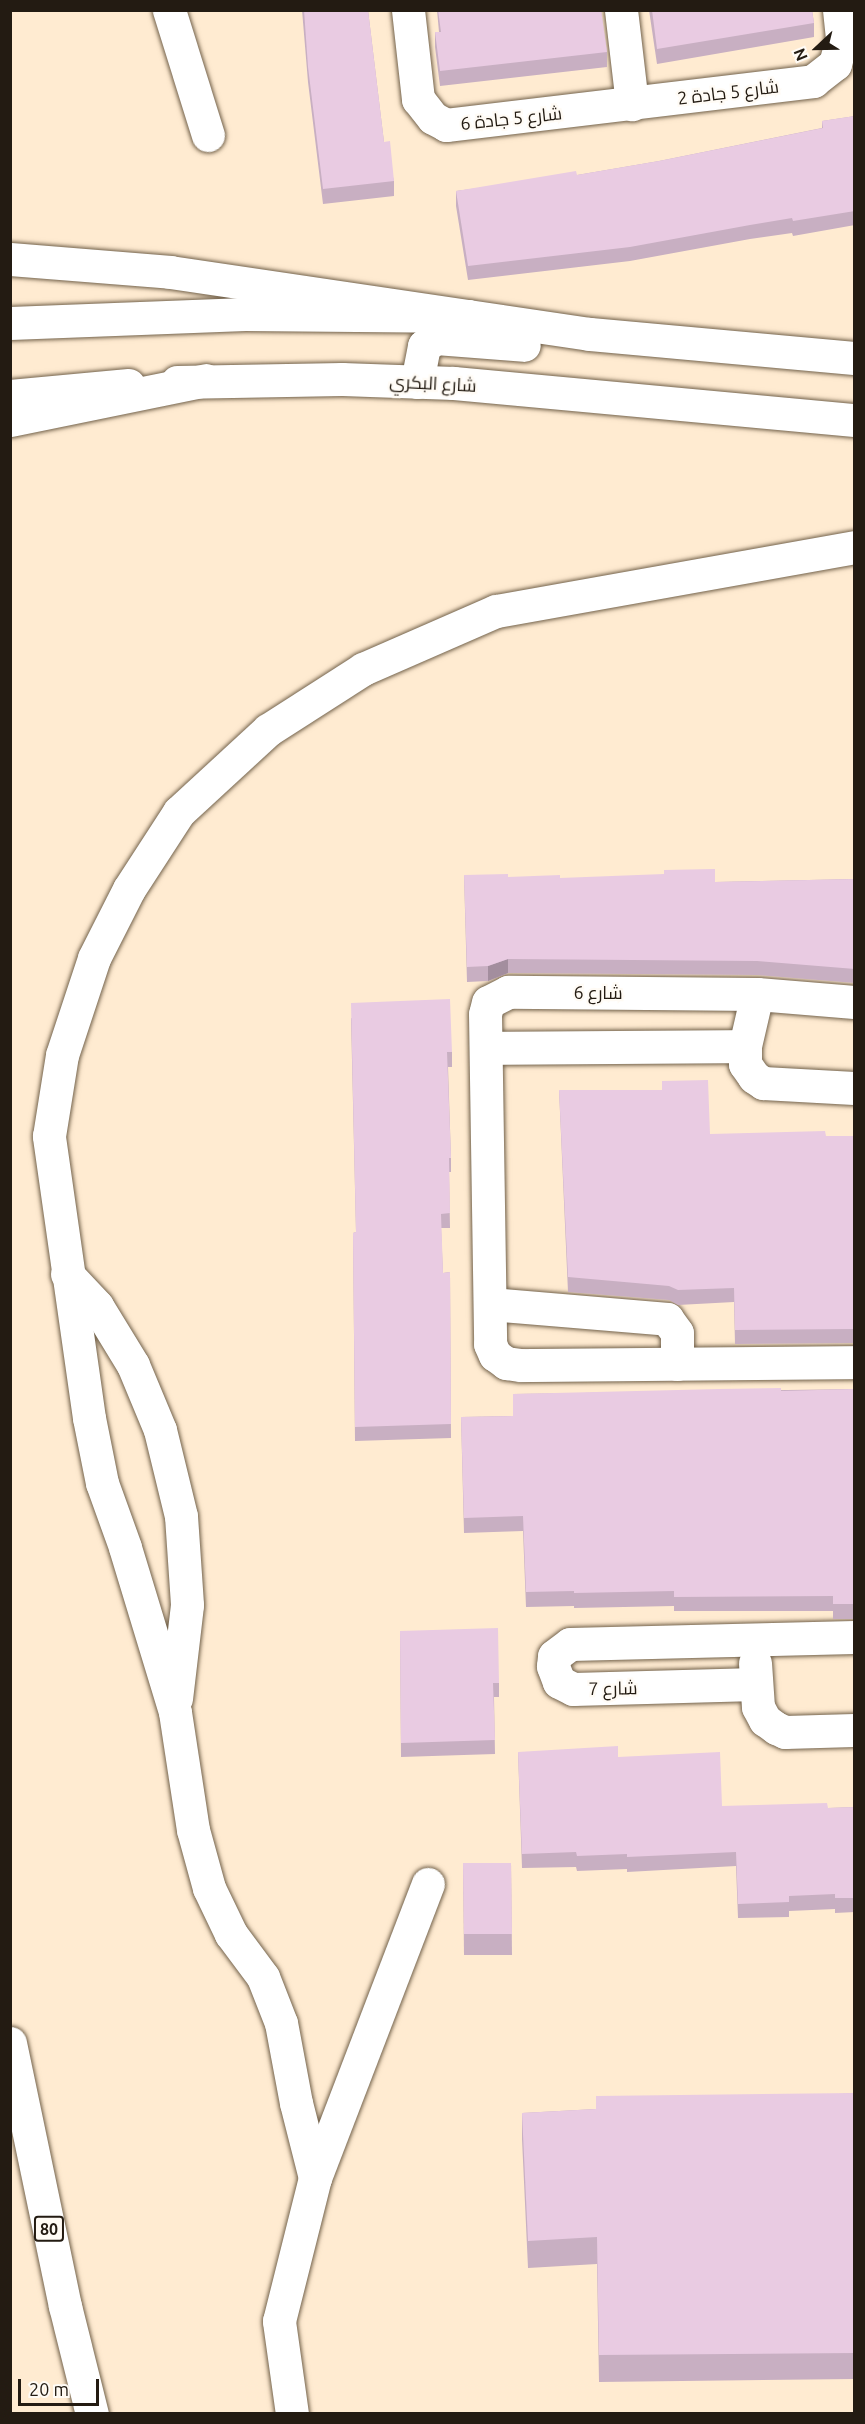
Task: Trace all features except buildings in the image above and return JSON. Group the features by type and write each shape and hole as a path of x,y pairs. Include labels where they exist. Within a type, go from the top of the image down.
{"main road":[{"path":"168,10 208,135"},
{"name":"شارع 5 جادة 6","path":"408,10 418,99 433,118 446,125 632,104"},
{"path":"621,10 632,104"},
{"name":"شارع 5 جادة 2","path":"632,104 813,81 835,64 842,38 839,10"},
{"path":"10,259 170,272 590,334 855,358"},
{"path":"10,323 245,314 468,316"},
{"path":"417,382 424,346 436,338 547,347 590,334"},
{"path":"10,420 206,380"},
{"name":"شارع البكري","path":"10,396 90,387 206,380 417,382 855,420"},
{"path":"315,2178 296,2103 281,2023 263,1977 231,1934 209,1888 193,1830 175,1712 125,1547 102,1483 89,1418 67,1274 50,1136 62,1055 94,958 129,889 179,812 268,730 363,669 496,611 855,547"},
{"name":"شارع 6","path":"855,1002 757,994 508,992 488,1002 485,1014 490,1344 495,1355 506,1363 521,1365 855,1362"},
{"path":"757,994 746,1046 747,1070 763,1083 855,1088"},
{"path":"486,1048 746,1046"},
{"path":"67,1274 97,1306 133,1365 160,1430 176,1494 181,1516 188,1605 175,1712"},
{"path":"490,1304 667,1319 676,1333 677,1364"},
{"name":"شارع 7","path":"756,1684 573,1689 559,1682 553,1666 554,1656 570,1644 855,1637"},
{"path":"754,1638 758,1707 765,1719 785,1732 855,1730"},
{"path":"292,2414 279,2321 315,2178 428,1884"},
{"name":"80","path":"10,2043 64,2306 92,2414"}]}
